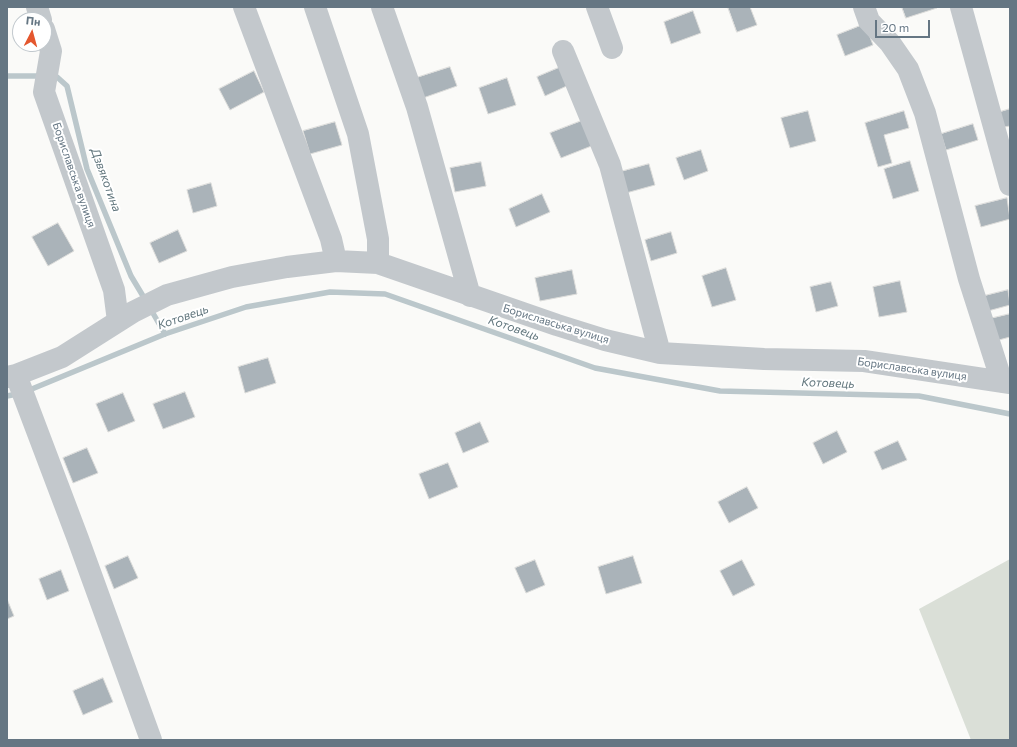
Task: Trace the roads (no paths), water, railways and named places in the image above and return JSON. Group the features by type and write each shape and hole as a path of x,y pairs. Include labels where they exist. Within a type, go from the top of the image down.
{"street":[{"path":"244,7 331,239 336,261"},
{"path":"315,7 358,134 378,240 378,263"},
{"path":"382,7 417,107 470,296"},
{"path":"597,7 612,48"},
{"path":"864,7 869,21 890,43 908,69 925,113 970,279 1006,382"},
{"path":"962,7 1010,185"},
{"path":"563,51 610,165 660,353"},
{"name":"Бориславська вулиця","path":"51,52 51,61 44,92 114,290 125,317"},
{"name":"Бориславська вулиця","path":"11,376 62,357 125,317 167,295 232,278 287,267 336,261 378,263 470,296 606,340 660,353 764,359 864,361 1006,382"},
{"path":"11,376 78,539 151,740"}],"waterway":[{"name":"Дзвякотина","path":"7,76 43,76"},
{"name":"Дзвякотина","path":"51,77 57,77 67,86 87,169 131,276 146,301"},
{"name":"Котовець","path":"27,391 165,334 246,307 330,292 385,294 595,368 720,391 919,396 1010,414"},
{"name":"Дзвякотина","path":"150,308 165,334"},
{"name":"Котовець","path":"7,396 17,394"}]}
